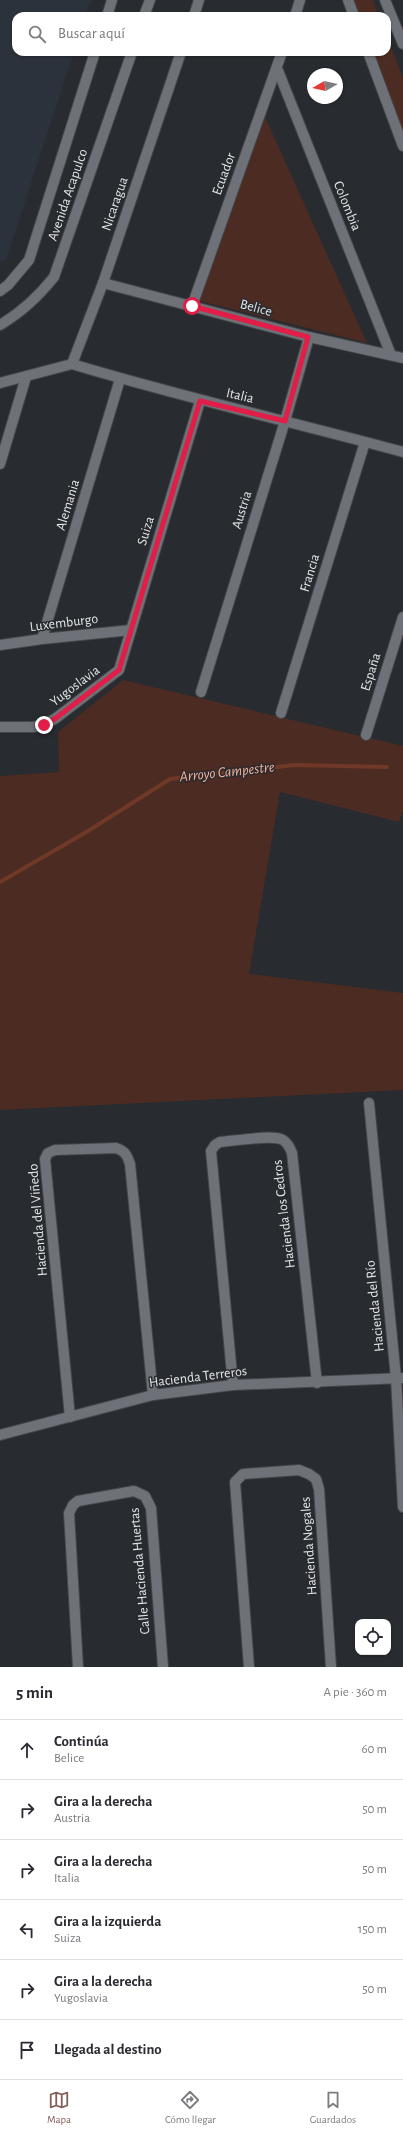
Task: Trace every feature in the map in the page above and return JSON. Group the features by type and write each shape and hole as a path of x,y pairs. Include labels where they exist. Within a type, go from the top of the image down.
{"street":[{"path":"108,12 112,0"},
{"path":"146,12 150,0"},
{"path":"195,12 199,0"},
{"path":"296,12 300,0"},
{"path":"348,0 352,12"},
{"path":"386,0 391,12"},
{"path":"391,13 403,44"},
{"name":"Avenida Acapulco","path":"0,291 8,285 29,260 95,56"},
{"name":"Avenida Acapulco","path":"0,325 19,314 36,299 54,278 131,56"},
{"name":"Nicaragua","path":"72,364 103,283 180,56"},
{"name":"Ecuador","path":"192,306 281,56"},
{"path":"369,56 403,146"},
{"name":"Colombia","path":"277,68 391,355"},
{"name":"Belice","path":"103,283 308,337 403,358"},
{"name":"Austria","path":"201,692 285,421 308,337"},
{"path":"0,383 72,364"},
{"name":"Italia","path":"72,364 200,401 285,421 403,452"},
{"path":"0,464 26,377"},
{"name":"Alemania","path":"42,639 120,379"},
{"name":"Suiza","path":"119,670 200,401"},
{"name":"Francia","path":"281,713 366,442"},
{"name":"España","path":"366,735 403,617"},
{"name":"Luxemburgo","path":"0,645 131,630"},
{"name":"Yugoslavia","path":"0,727 33,727 44,725 56,718 119,670"},
{"name":"Hacienda del Río","path":"369,1103 400,1378 403,1507"},
{"name":"Hacienda los Cedros","path":"234,1385 211,1151 215,1145 220,1142 274,1138 284,1141 289,1146 292,1153 317,1382"},
{"name":"Hacienda del Viñedo","path":"70,1417 45,1159 48,1153 55,1150 116,1148 123,1150 127,1156 130,1164 153,1395"},
{"name":"Hacienda Terreros","path":"0,1435 153,1395 234,1385 400,1378"},
{"name":"Hacienda Nogales","path":"250,1667 235,1482 243,1474 299,1470 316,1479 319,1489 331,1667"},
{"name":"Calle Hacienda Huertas","path":"78,1667 69,1513 73,1505 78,1501 134,1491 145,1496 151,1508 163,1667"}],"shaded area":[{"path":"0,0 91,0 86,12 12,12 12,56 73,56 6,260 0,261"},
{"path":"351,0 373,0 378,12 356,12"},
{"path":"391,46 403,78 403,133 374,56 391,56"},
{"path":"265,117 367,343 200,301"},
{"path":"123,680 403,746 403,811 399,822 280,792 249,974 403,993 403,1090 0,1110 0,776 59,772 58,732"}],"waterway":[{"name":"Arroyo Campestre","path":"0,882 88,831 170,779 295,765 387,767"}],"route":[{"path":"44,725 56,718 119,670 200,401 285,421 308,337 192,306"}]}
